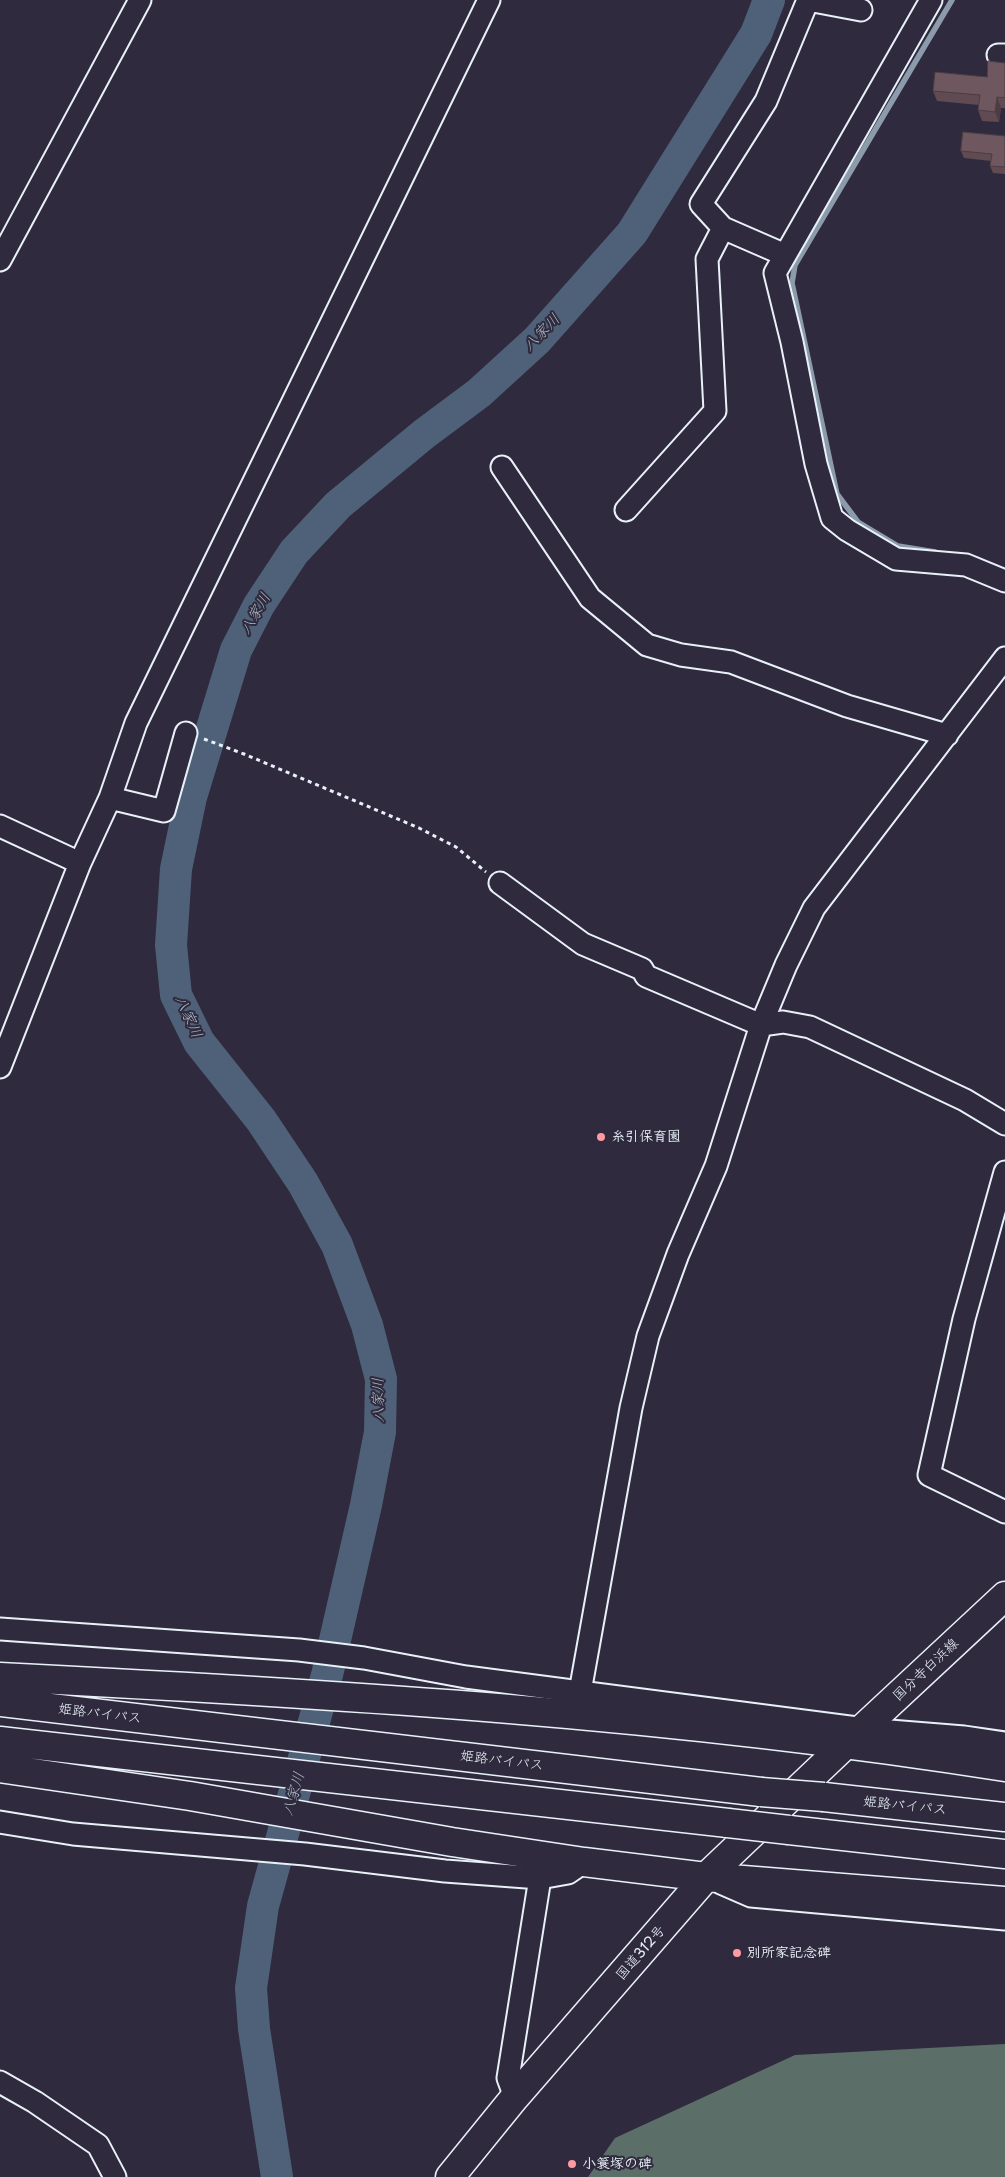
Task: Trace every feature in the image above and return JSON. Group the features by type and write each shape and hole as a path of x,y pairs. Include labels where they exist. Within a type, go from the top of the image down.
{"main road":[{"name":"国分寺白浜線","path":"856,1736 1005,1596"},
{"path":"0,1677 218,1688 480,1705 856,1736 1005,1767"},
{"name":"姫路バイパス","path":"0,1702 761,1792 1005,1817"},
{"name":"国道312号","path":"450,2177 515,2097 706,1877 856,1736"},
{"path":"0,1741 1005,1854"},
{"path":"0,1768 190,1796 452,1842 584,1862 706,1877 1005,1901"}],"street":[{"path":"0,260 140,0"},
{"path":"0,1067 80,863 110,798 136,723 489,0"},
{"path":"785,255 723,228 701,204 766,101 808,0 861,10"},
{"path":"931,0 775,273 792,342 816,464 832,518 847,530 896,559 966,566 1005,581"},
{"path":"626,510 715,411 707,259 723,228"},
{"path":"502,467 590,598 647,645 681,655 731,662 847,706 947,735"},
{"path":"580,1692 631,1408 648,1336 678,1254 716,1166 761,1025 786,965 814,908 1005,658"},
{"path":"110,798 164,811 186,733"},
{"path":"0,826 80,863"},
{"path":"500,883 583,944 642,969 646,976 761,1025 783,1022 810,1027 965,1100 1005,1124"},
{"path":"1005,1172 964,1319 929,1475 1005,1512"},
{"path":"0,1629 299,1650 364,1658 466,1677 580,1692 856,1736 964,1737 1005,1743"},
{"path":"0,1822 73,1834 305,1854 444,1872 540,1878 568,1873 584,1862"},
{"path":"706,1877 751,1896 1005,1919"},
{"path":"515,2097 508,2078 540,1878"},
{"path":"0,2082 35,2102 98,2145 115,2177"}],"path":[{"path":"186,733 244,754 419,828 456,847 500,883"}],"green space":[{"path":"1005,2044 1005,2177 588,2177 615,2138 795,2055"}],"building":[{"path":"988,61 1005,63 1005,98 997,97 995,112 978,110 980,95 933,91 935,72 987,77"},
{"path":"963,132 1005,136 1005,167 990,166 992,154 961,151"}],"waterway":[{"name":"八家川","path":"277,2177 254,2029 251,1988 263,1906 327,1675 366,1505 380,1432 381,1379 367,1325 337,1245 303,1183 261,1120 199,1042 176,995 171,945 176,869 191,797 236,650 259,605 294,552 338,505 424,434 479,393 537,340 632,233 756,34 769,0"},
{"path":"935,552 898,546 858,522 837,494 792,283 795,265 952,0"}],"place":[{"name":"糸引保育園","path":"601,1137"},
{"name":"別所家記念碑","path":"737,1953"},
{"name":"小簑塚の碑","path":"572,2164"}]}
